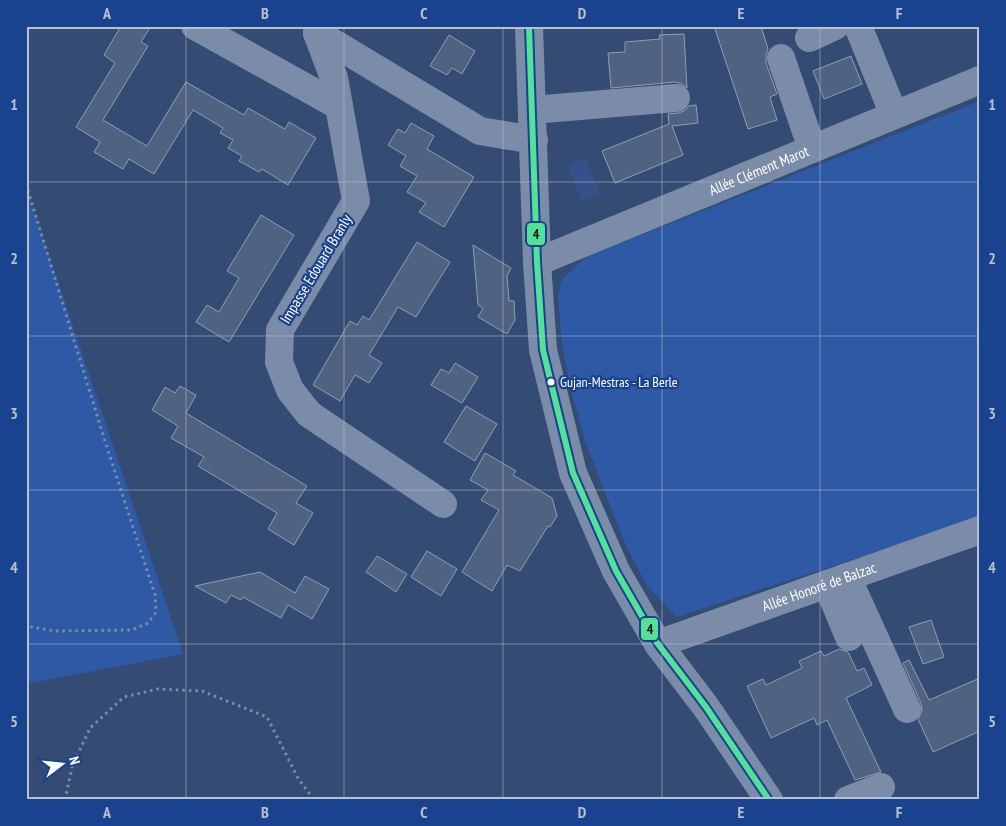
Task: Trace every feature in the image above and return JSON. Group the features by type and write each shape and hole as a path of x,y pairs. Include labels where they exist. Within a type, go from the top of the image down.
{"street":[{"path":"195,26 339,106"},
{"path":"529,26 537,262 543,350 573,473 616,571 658,644 706,707 769,800"},
{"path":"808,38 835,26"},
{"path":"858,26 894,115"},
{"name":"Impasse Edouard Branly","path":"319,30 334,78 356,201 280,330 279,362 290,390 309,414 442,504"},
{"name":"Impasse Edouard Branly","path":"319,30 480,131 534,140"},
{"path":"781,58 812,149"},
{"name":"Allée Clément Marot","path":"537,262 980,80"},
{"path":"532,110 676,98"},
{"name":"Allée Honoré de Balzac","path":"658,644 980,530"},
{"path":"837,581 849,637"},
{"path":"837,581 907,709"},
{"path":"848,800 881,787"}],"path":[{"path":"26,184 104,438 155,595 156,612 148,623 132,630 55,631 26,626"},
{"path":"65,800 72,767 90,728 124,697 158,689 202,691 267,717 298,778 314,800"}],"shaded area":[{"path":"980,101 980,518 677,617 647,586 626,546 585,441 571,390 562,345 558,296 562,279 586,257"},
{"path":"574,159 586,160 600,193 581,200 568,167 572,166"},
{"path":"26,186 183,654 26,684"}],"building":[{"path":"121,26 151,26 141,42 148,46 103,120 147,146 186,82 244,115 248,108 285,129 289,122 316,138 288,185 262,169 259,172 239,161 242,156 228,148 233,140 220,133 223,128 193,110 154,174 129,159 123,169 94,152 100,142 76,127 115,63 104,55"},
{"path":"714,26 761,26 768,49 766,63 777,94 770,97 777,120 748,129"},
{"path":"684,34 687,88 675,82 611,88 608,53 625,52 625,42 660,39 659,35"},
{"path":"449,35 475,51 462,74 452,68 447,75 430,66"},
{"path":"851,56 862,84 824,99 813,71"},
{"path":"696,105 698,123 672,126 683,155 615,183 602,151 669,124 668,114 678,113 684,111 689,106"},
{"path":"411,123 434,136 427,149 474,177 444,227 419,212 426,203 407,192 417,176 400,166 406,156 388,145 398,129 405,133"},
{"path":"261,215 294,235 229,342 196,322 207,305 219,312 239,278 227,271"},
{"path":"417,242 450,262 416,317 398,307 369,355 382,363 369,383 355,375 340,401 313,385 350,321 357,325 363,316 369,320"},
{"path":"473,245 511,268 507,276 509,301 514,301 515,320 507,334 478,317 483,308 478,305"},
{"path":"455,363 478,377 462,403 431,385 441,369 449,373"},
{"path":"180,386 196,395 186,413 307,486 296,503 313,513 294,545 268,529 277,513 198,466 204,457 171,438 178,426 152,410 165,387 175,393"},
{"path":"466,406 497,424 475,461 444,442"},
{"path":"485,453 516,471 513,475 552,498 557,516 550,527 548,526 520,571 507,565 492,591 462,572 499,510 481,500 488,490 470,480"},
{"path":"427,551 457,569 441,596 411,577"},
{"path":"377,556 407,574 396,592 366,572"},
{"path":"260,572 295,593 305,576 329,589 312,619 288,605 281,618 243,597 241,600 231,595 226,603 195,586"},
{"path":"931,620 944,657 923,664 909,627"},
{"path":"839,649 848,652 857,671 864,668 872,685 846,698 881,772 855,780 827,720 817,725 814,718 771,738 747,686 763,679 766,685 802,668 799,661 821,651 824,656"},
{"path":"909,660 929,700 980,678 980,731 933,752 918,719 922,711 921,703 903,663"}],"transit line":[{"name":"4","path":"529,26 537,262 543,350 573,473 616,571 658,644 706,707 769,800"}],"place":[{"name":"Gujan-Mestras - La Berle","path":"551,382"}]}
